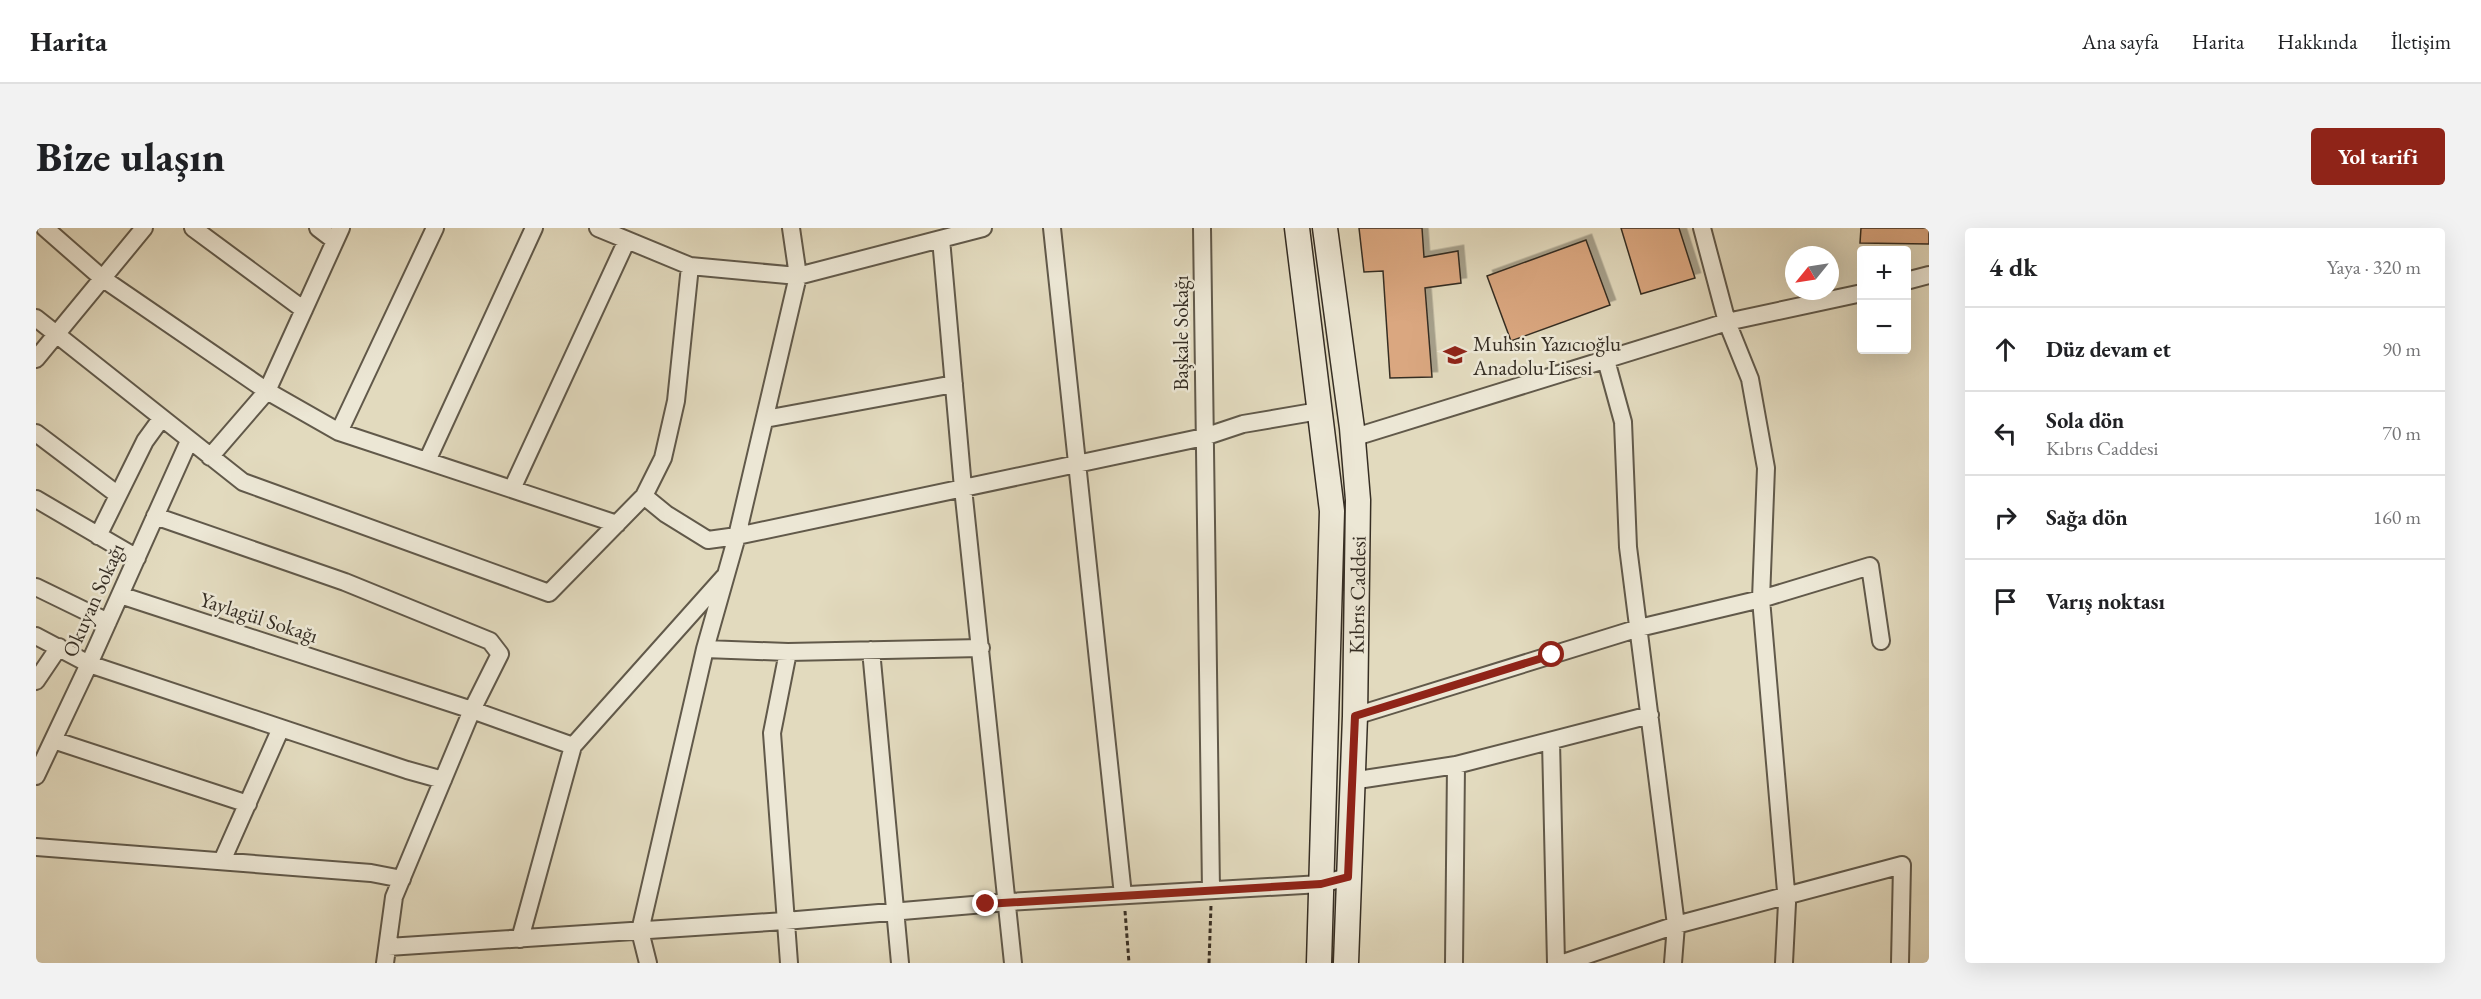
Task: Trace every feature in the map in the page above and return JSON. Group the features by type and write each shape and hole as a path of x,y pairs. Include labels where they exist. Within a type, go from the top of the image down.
{"main road":[{"path":"1297,228 1330,483 1333,531 1319,963"},
{"name":"Kıbrıs Caddesi","path":"1325,228 1352,438 1359,537 1346,963"}],"street":[{"path":"45,228 102,278 267,391 339,432 616,524"},
{"path":"36,359 144,228"},
{"path":"193,228 304,310"},
{"path":"210,457 267,391 338,234 318,228"},
{"path":"339,432 435,228"},
{"path":"427,461 534,228"},
{"path":"598,228 690,266 798,276 983,228"},
{"path":"648,963 640,931 705,649 737,536 798,276 791,228"},
{"path":"1052,228 1124,895"},
{"name":"Başkale Sokağı","path":"1202,228 1211,890"},
{"path":"1702,228 1727,322 1750,379 1766,468 1761,599 1786,894 1784,963"},
{"path":"941,239 963,488 1013,963"},
{"path":"512,489 627,240"},
{"path":"36,318 243,482 549,593 644,496 663,458 676,401 690,266"},
{"path":"1911,280 1929,275"},
{"path":"1352,438 1727,322 1857,294"},
{"path":"1606,360 1623,422 1628,547 1676,925 1673,963"},
{"path":"765,419 954,384"},
{"path":"644,496 666,514 708,540 737,536 1204,437 1243,424 1319,411"},
{"path":"98,536 145,441 161,419"},
{"path":"36,433 118,495"},
{"name":"Okuyan Sokağı","path":"36,776 189,441"},
{"path":"36,499 136,558"},
{"path":"155,516 345,582 490,641 500,654 472,710 394,897 386,955 520,939 785,921 1008,902 1321,884 1348,877"},
{"path":"1355,716 1639,628 1761,599 1870,566 1881,641"},
{"path":"520,939 573,746 726,574"},
{"path":"36,587 108,622"},
{"name":"Yaylagül Sokağı","path":"120,595 472,710 573,746"},
{"path":"36,636 89,664 443,780"},
{"path":"36,681 58,647"},
{"path":"705,649 788,652 981,648"},
{"path":"871,650 900,963"},
{"path":"788,652 772,733 789,963"},
{"path":"1351,782 1456,765 1650,716"},
{"path":"222,861 281,728"},
{"path":"53,740 248,804"},
{"path":"1551,741 1556,963"},
{"path":"1454,963 1456,765"},
{"path":"36,847 371,873 402,879"},
{"path":"1563,963 1676,925 1902,864 1899,963"}],"path":[{"path":"1209,963 1211,890"},
{"path":"1124,895 1129,963"}],"building":[{"path":"1359,228 1422,228 1424,257 1458,251 1461,283 1425,288 1432,377 1390,378 1383,271 1364,272"},
{"path":"1621,228 1679,228 1695,278 1641,294"},
{"path":"1861,228 1929,228 1929,244 1860,243"},
{"path":"1586,240 1610,305 1511,341 1487,276"}],"place":[{"name":"Muhsin Yazıcıoğlu Anadolu Lisesi","path":"1455,355"}],"route":[{"path":"986,904 1321,884 1348,877 1355,716 1552,655"}]}
